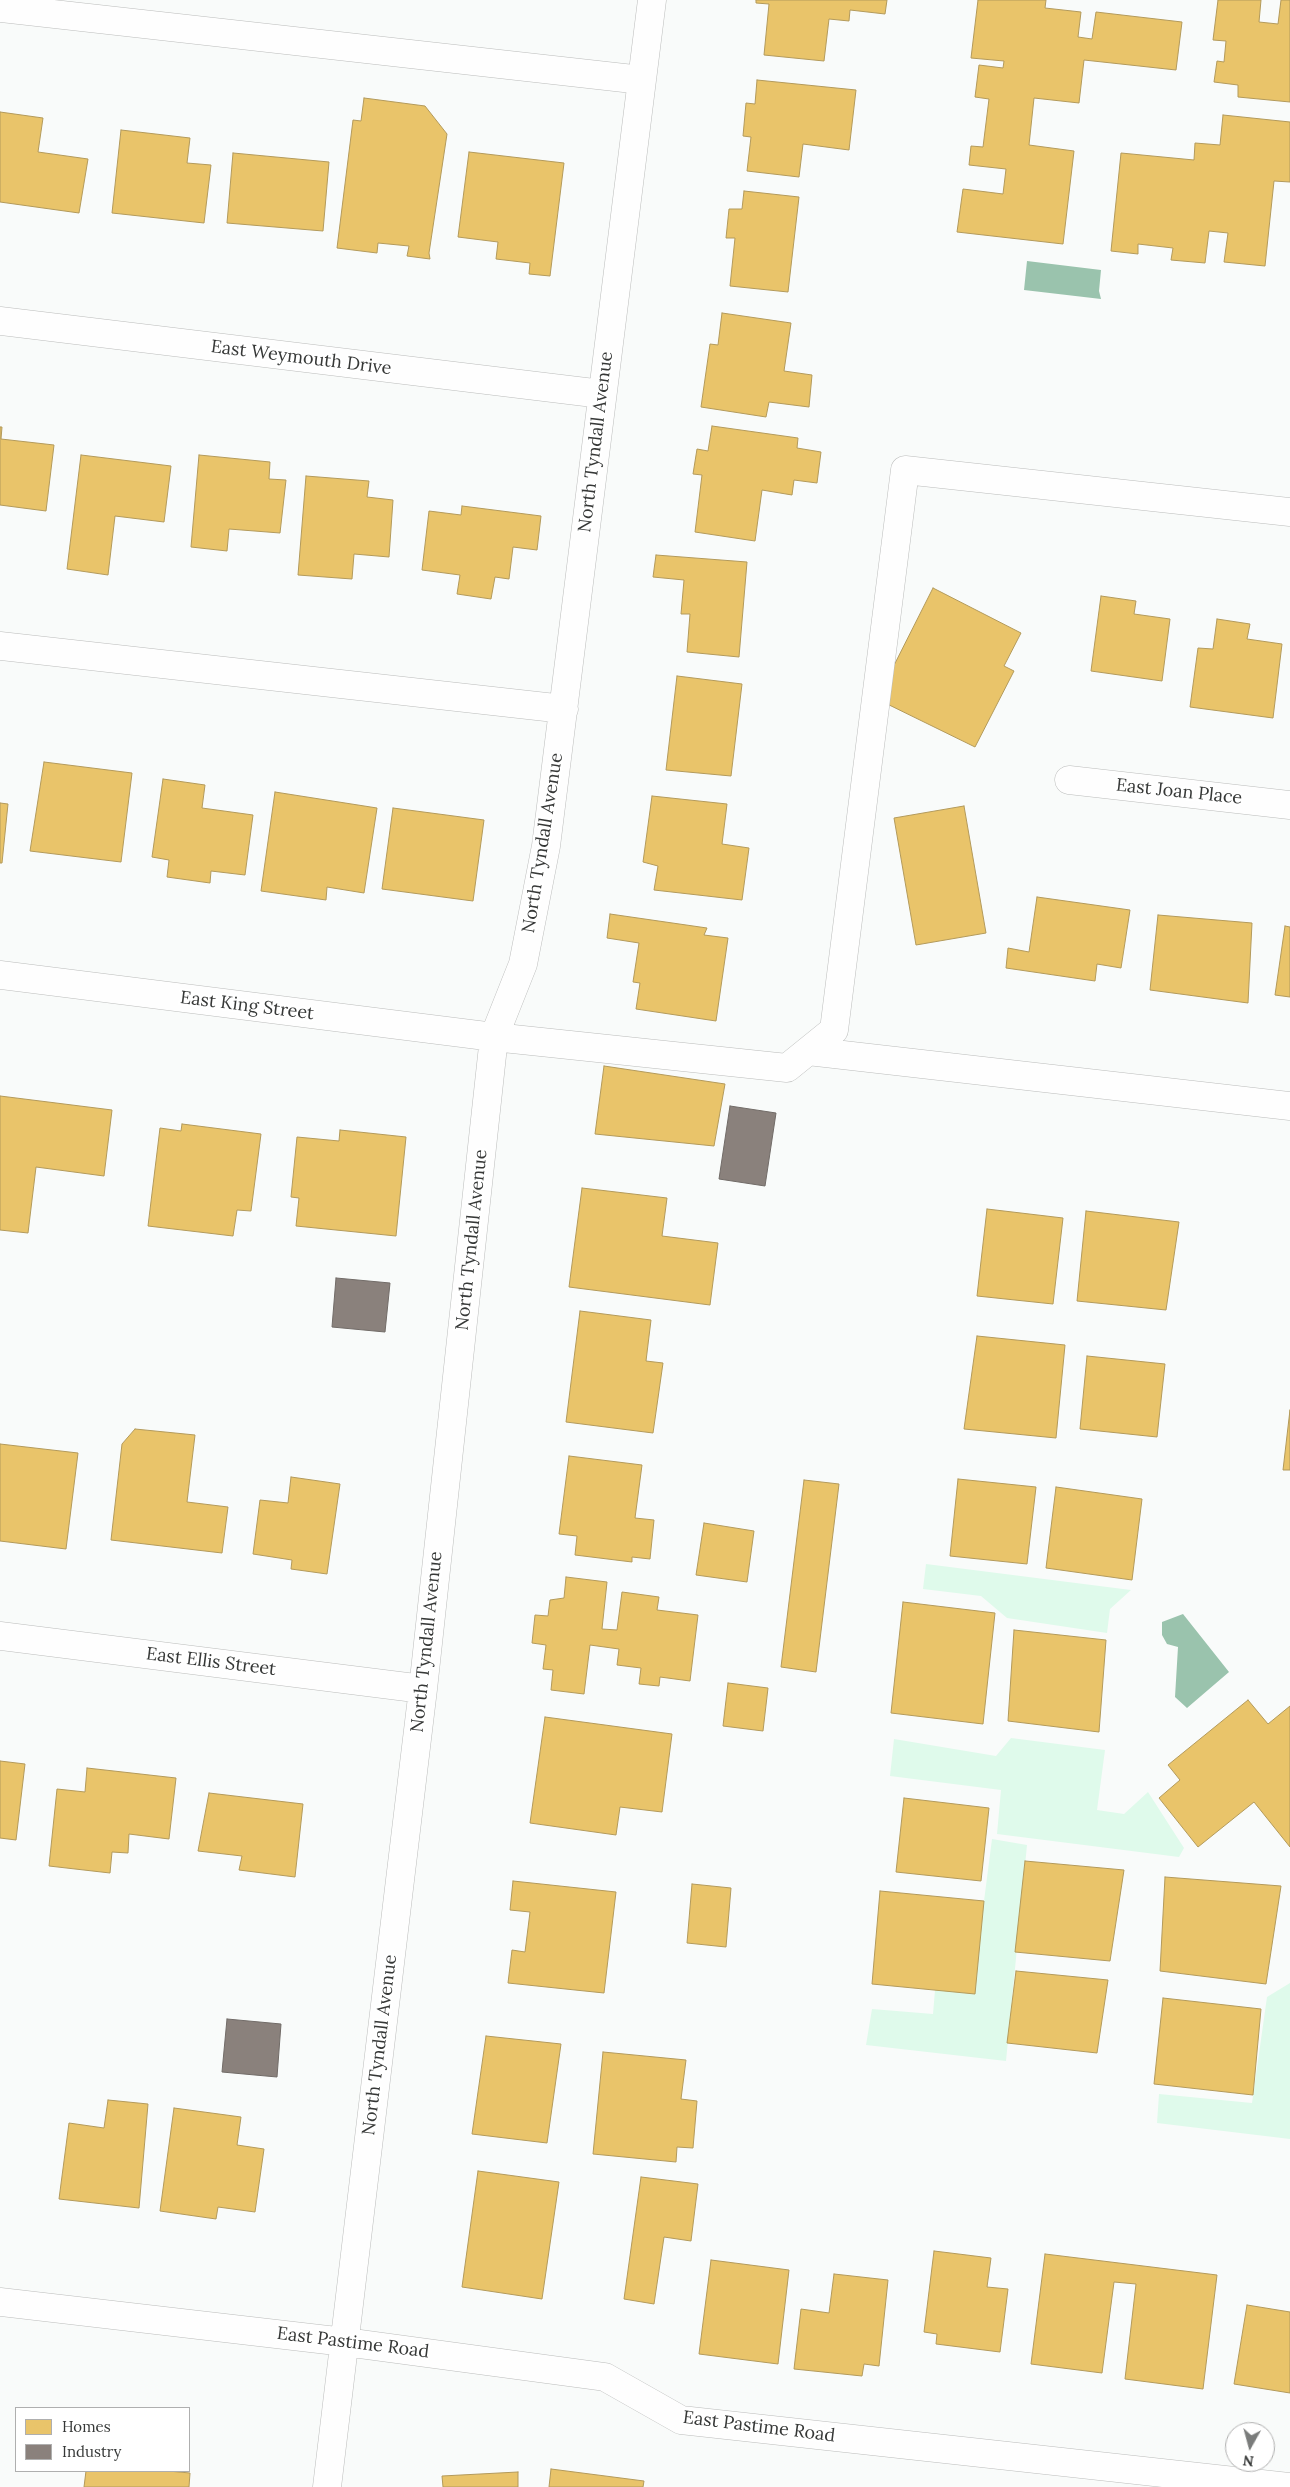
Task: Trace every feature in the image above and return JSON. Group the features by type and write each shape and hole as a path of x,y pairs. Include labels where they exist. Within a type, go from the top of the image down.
{"street":[{"name":"North Tyndall Avenue","path":"327,2487 423,1689 494,1037 523,964 546,846 652,0"},
{"path":"0,8 642,80"},
{"name":"East Weymouth Drive","path":"0,321 602,394"},
{"name":"East King Street","path":"0,975 494,1037 787,1068 834,1030 904,470 1290,512"},
{"path":"0,646 564,710"},
{"name":"East Joan Place","path":"1069,780 1290,805"},
{"path":"808,1051 1290,1106"},
{"name":"East Ellis Street","path":"0,1636 423,1689"},
{"name":"East Pastime Road","path":"0,2302 345,2342 605,2376 681,2420 1290,2487"}],"shaded area":[{"path":"1027,261 1101,270 1099,291 1101,299 1024,290"},
{"path":"926,1564 1131,1590 1110,1609 1107,1633 1007,1618 981,1596 923,1589"},
{"path":"1183,1614 1229,1672 1187,1708 1175,1697 1178,1647 1167,1644 1162,1635 1162,1622"},
{"path":"1011,1738 1105,1750 1097,1810 1124,1814 1148,1792 1184,1848 1179,1857 997,1834 1001,1790 890,1776 894,1739 996,1756"},
{"path":"992,1839 1027,1845 1006,2061 866,2045 872,2009 933,2014 935,1990 984,1901"},
{"path":"1290,1983 1290,2139 1157,2123 1159,2094 1252,2103 1267,1997"}],"building: Homes":[{"path":"756,0 887,0 885,14 850,10 849,21 829,19 824,61 764,55 769,4 756,3"},
{"path":"978,0 1046,0 1045,8 1081,12 1078,37 1092,39 1096,12 1182,22 1176,70 1084,60 1079,103 1034,98 1029,145 1074,151 1063,244 957,232 963,189 1003,194 1006,169 969,165 971,146 983,147 989,99 975,97 979,65 1003,68 1004,61 971,58"},
{"path":"1218,0 1261,0 1259,22 1278,24 1281,0 1290,0 1290,102 1238,97 1238,85 1214,82 1217,61 1224,62 1226,41 1213,40"},
{"path":"757,80 856,90 849,150 803,144 799,177 747,171 751,137 743,136 746,103 755,104"},
{"path":"364,98 425,106 447,134 429,253 430,259 407,256 409,246 378,243 377,253 337,248 353,120 361,121"},
{"path":"0,112 43,118 38,152 88,159 79,213 0,202"},
{"path":"1223,115 1290,122 1290,182 1274,181 1265,266 1224,262 1228,233 1209,231 1205,263 1171,260 1173,248 1138,244 1138,254 1111,251 1121,153 1194,160 1195,143 1220,145"},
{"path":"121,130 190,138 187,163 211,165 204,223 112,213"},
{"path":"469,152 564,163 550,276 529,274 530,263 496,259 498,242 458,237"},
{"path":"233,153 329,162 323,231 227,223"},
{"path":"744,191 799,197 788,292 730,286 735,238 726,238 729,209 742,209"},
{"path":"722,313 791,323 784,371 812,375 809,407 769,402 766,417 701,407 710,344 718,345"},
{"path":"712,426 798,438 797,448 821,452 817,483 794,480 792,495 762,490 755,541 695,532 702,475 693,474 697,449 708,451"},
{"path":"0,427 2,427 1,439 54,445 46,511 0,505"},
{"path":"81,455 171,466 164,522 115,516 108,575 67,569"},
{"path":"199,455 270,462 269,479 286,480 280,533 229,529 227,551 191,547"},
{"path":"306,476 369,481 367,497 393,500 389,557 354,554 352,579 298,575"},
{"path":"462,506 541,516 537,550 513,547 509,579 495,577 491,599 457,594 460,575 422,570 429,511 461,515"},
{"path":"656,555 747,562 739,657 687,652 690,614 681,614 684,580 653,577"},
{"path":"933,588 1021,633 1004,666 1014,671 975,747 877,699"},
{"path":"1101,596 1136,601 1134,614 1170,619 1162,681 1091,671"},
{"path":"1217,619 1250,624 1247,639 1282,644 1273,718 1190,707 1198,648 1213,649"},
{"path":"677,676 742,684 731,776 666,770"},
{"path":"44,762 132,773 121,862 30,851"},
{"path":"163,779 205,785 202,808 253,815 245,875 211,871 210,883 167,877 169,860 152,857"},
{"path":"275,792 377,808 364,893 327,887 326,900 261,891"},
{"path":"652,796 727,804 722,844 749,848 742,900 654,890 658,866 643,862"},
{"path":"0,803 8,804 2,863 0,863"},
{"path":"964,806 986,933 916,945 894,818"},
{"path":"393,808 484,820 473,901 382,889"},
{"path":"1037,897 1130,910 1121,968 1097,964 1095,981 1006,968 1008,948 1029,952"},
{"path":"610,914 707,928 704,935 728,938 716,1021 636,1009 640,983 633,982 639,943 607,938"},
{"path":"1158,915 1252,923 1248,1003 1150,990"},
{"path":"1285,926 1290,927 1290,997 1275,995"},
{"path":"604,1066 725,1084 714,1146 595,1134"},
{"path":"0,1096 112,1110 104,1176 36,1167 28,1233 0,1230"},
{"path":"182,1124 261,1134 251,1211 237,1210 233,1236 148,1226 160,1128 181,1131"},
{"path":"340,1130 406,1137 396,1236 296,1226 299,1198 291,1197 297,1137 339,1141"},
{"path":"582,1188 667,1198 662,1236 718,1243 710,1305 569,1287"},
{"path":"987,1209 1063,1218 1053,1304 977,1296"},
{"path":"1086,1211 1179,1222 1166,1310 1077,1301"},
{"path":"580,1311 651,1320 646,1361 663,1363 653,1433 566,1422"},
{"path":"977,1336 1065,1345 1056,1438 964,1429"},
{"path":"1087,1356 1165,1364 1157,1437 1080,1429"},
{"path":"1290,1410 1290,1470 1283,1470"},
{"path":"135,1429 195,1435 187,1502 228,1507 222,1553 111,1540 122,1444"},
{"path":"0,1444 78,1453 66,1549 0,1541"},
{"path":"569,1456 642,1465 635,1518 654,1520 650,1559 632,1557 632,1562 575,1555 577,1536 559,1534"},
{"path":"291,1477 340,1484 327,1574 291,1569 292,1560 253,1554 260,1500 288,1503"},
{"path":"958,1479 1036,1487 1027,1564 950,1556"},
{"path":"804,1480 839,1484 816,1672 781,1667"},
{"path":"1056,1487 1142,1499 1132,1580 1046,1568"},
{"path":"704,1523 754,1531 747,1582 696,1575"},
{"path":"566,1577 607,1582 602,1629 617,1630 622,1592 659,1597 657,1610 698,1615 690,1681 660,1677 659,1686 639,1684 641,1668 617,1665 619,1649 590,1645 584,1694 551,1690 553,1670 543,1669 546,1645 532,1643 535,1615 548,1616 550,1600 564,1598"},
{"path":"903,1602 995,1613 983,1724 891,1713"},
{"path":"1014,1630 1106,1640 1099,1732 1008,1721"},
{"path":"728,1683 768,1688 763,1731 723,1726"},
{"path":"1248,1700 1268,1724 1290,1706 1290,1847 1254,1802 1198,1847 1159,1798 1180,1780 1168,1765"},
{"path":"545,1717 672,1734 662,1812 620,1807 616,1835 530,1823"},
{"path":"0,1761 25,1764 16,1840 0,1838"},
{"path":"87,1768 176,1778 169,1839 129,1834 128,1853 112,1852 110,1873 49,1866 57,1789 85,1792"},
{"path":"209,1793 303,1804 295,1877 239,1870 242,1856 198,1851"},
{"path":"904,1798 989,1808 981,1881 896,1872"},
{"path":"1025,1861 1124,1870 1110,1961 1015,1952"},
{"path":"1165,1877 1281,1886 1266,1984 1160,1971"},
{"path":"513,1881 616,1892 604,1993 508,1983 512,1950 525,1952 530,1912 510,1910"},
{"path":"692,1884 731,1888 726,1947 687,1943"},
{"path":"880,1891 984,1901 975,1994 872,1984"},
{"path":"1016,1971 1108,1980 1097,2053 1007,2043"},
{"path":"1163,1998 1261,2009 1253,2095 1154,2084"},
{"path":"486,2036 561,2044 547,2143 472,2134"},
{"path":"603,2052 686,2060 681,2099 697,2101 693,2148 677,2147 676,2162 593,2154"},
{"path":"108,2100 148,2104 139,2208 59,2199 69,2123 104,2128"},
{"path":"174,2108 241,2117 237,2145 264,2149 255,2212 218,2207 216,2219 160,2211"},
{"path":"478,2171 559,2182 542,2299 462,2287"},
{"path":"641,2177 698,2184 691,2241 664,2237 654,2304 624,2299"},
{"path":"934,2251 991,2258 987,2287 1008,2289 1000,2352 936,2344 937,2334 924,2332"},
{"path":"1045,2254 1217,2275 1203,2389 1125,2379 1136,2284 1114,2282 1102,2373 1031,2364"},
{"path":"711,2260 789,2270 778,2364 699,2354"},
{"path":"834,2274 888,2280 879,2366 864,2364 862,2376 794,2369 801,2309 829,2313"},
{"path":"1247,2305 1290,2312 1290,2393 1234,2384"},
{"path":"551,2469 644,2481 643,2487 549,2487"},
{"path":"86,2472 190,2473 189,2487 84,2487"},
{"path":"518,2472 518,2487 443,2487 442,2476"}],"building: Industry":[{"path":"730,1106 776,1113 765,1186 719,1179"},
{"path":"336,1278 390,1283 385,1332 332,1327"},
{"path":"227,2019 281,2024 277,2077 222,2072"}]}
